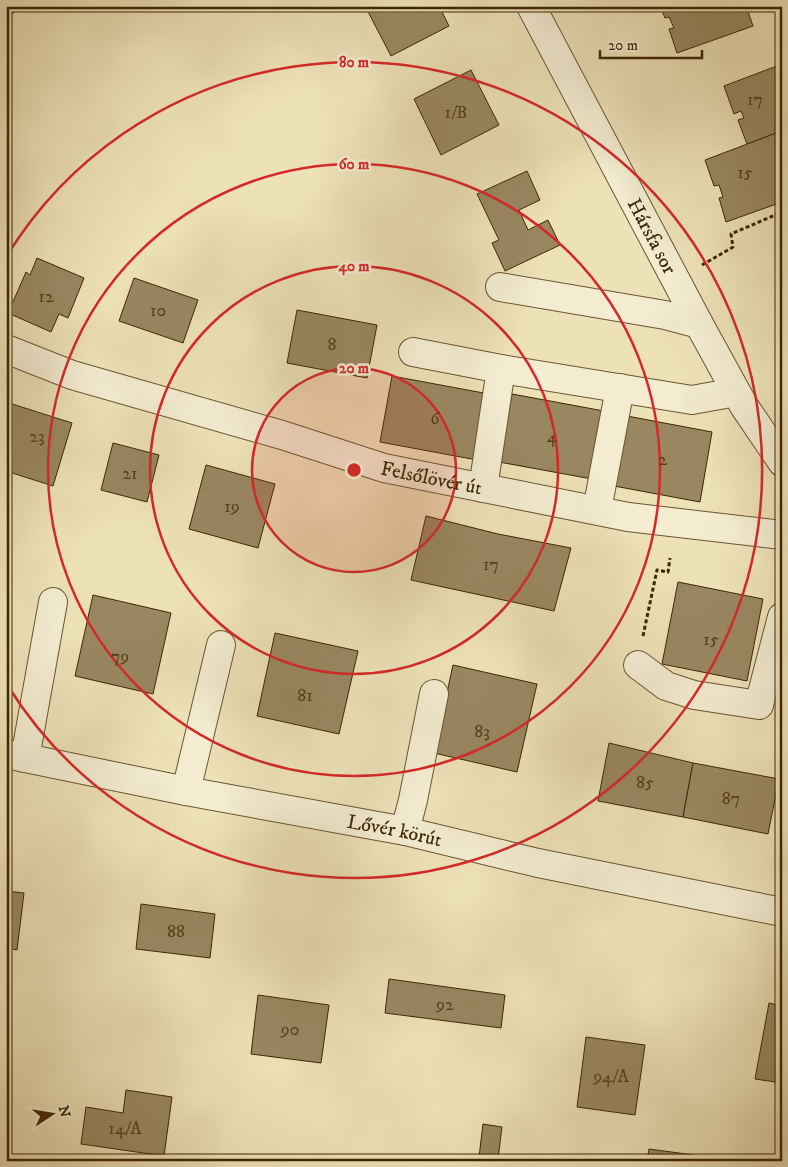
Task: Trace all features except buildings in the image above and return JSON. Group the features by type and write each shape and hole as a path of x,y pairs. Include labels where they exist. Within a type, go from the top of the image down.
{"street":[{"name":"Hársfa sor","path":"532,6 736,392 782,462"},
{"path":"500,287 700,324"},
{"name":"Felsőlövér út","path":"6,349 72,374 282,435 384,468 628,517 782,535"},
{"path":"413,352 692,400 736,392"},
{"path":"483,488 502,368"},
{"path":"596,510 620,388"},
{"path":"16,756 54,602"},
{"path":"638,665 666,686 694,695 759,705 782,617"},
{"path":"186,791 221,645"},
{"path":"405,832 434,694"},
{"name":"Lővér körút","path":"16,756 186,791 405,832 538,863 782,912"}],"path":[{"path":"714,257 733,247 731,234 782,212"},
{"path":"638,665 657,570 668,572 670,558"}]}
